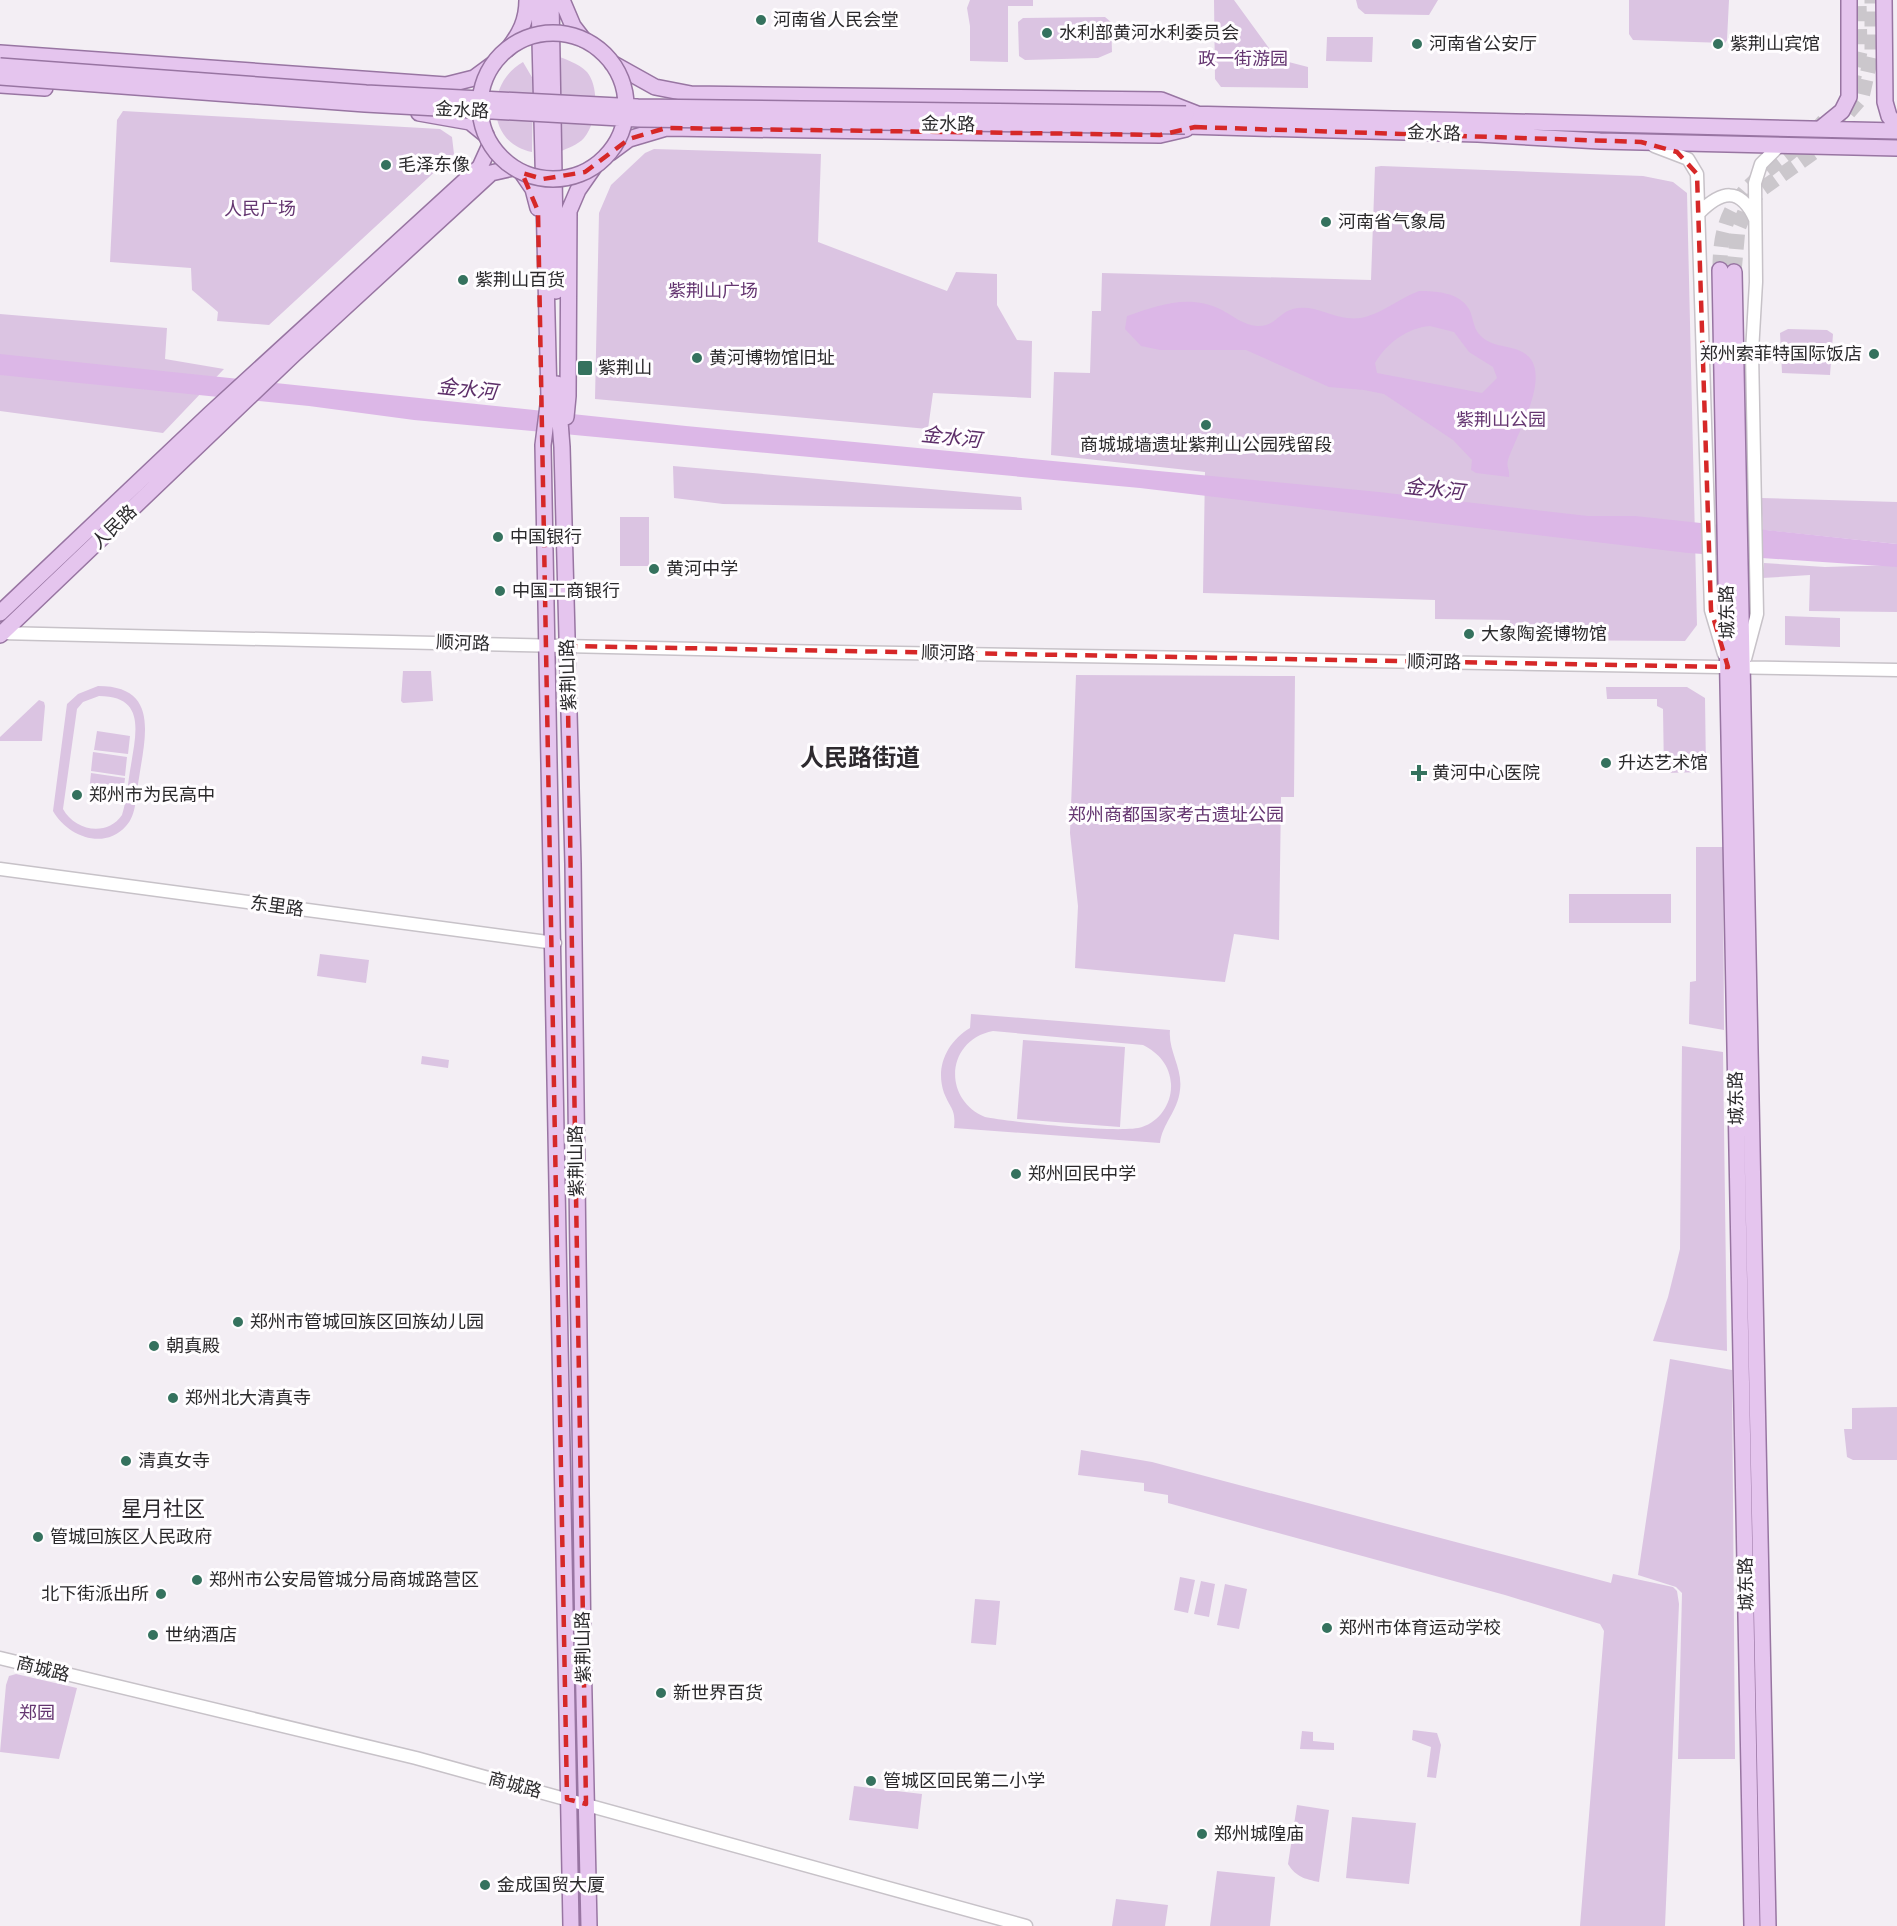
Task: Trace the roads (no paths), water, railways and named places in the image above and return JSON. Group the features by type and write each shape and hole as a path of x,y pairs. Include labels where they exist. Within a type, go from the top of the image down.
{"main road":[{"path":"0,52 446,85 474,78 508,49 519,36 527,0"},
{"path":"539,0 553,396"},
{"path":"551,0 553,396"},
{"path":"562,0 573,26 583,39"},
{"path":"1820,129 1833,121 1849,97 1849,0"},
{"path":"1884,0 1885,102 1889,116 1897,126"},
{"path":"508,49 525,39 544,34 564,34 583,39 600,50 612,63 623,84 627,105 621,136 610,153"},
{"path":"612,63 655,87 691,94 1161,100 1191,120"},
{"path":"488,140 480,103 484,82 493,64"},
{"name":"金水路","path":"0,66 377,93 615,106 1191,120 1897,131"},
{"name":"金水路","path":"0,77 353,104 615,118 1191,120 1641,142 1897,148"},
{"path":"0,85 427,114 470,122 518,170 533,189 538,211 539,302 553,396"},
{"path":"553,396 568,302 569,211 578,190 594,167 629,139 666,128 1160,135 1191,120"},
{"name":"人民路","path":"0,613 209,415 480,167 488,140"},
{"path":"518,170 554,180 575,176 594,167"},
{"name":"人民路","path":"1,634 491,173 518,170"},
{"name":"城东路","path":"1727,271 1741,568 1738,667 1752,1926"},
{"name":"紫荆山路","path":"553,396 543,445 555,943 567,1799 571,1926"},
{"name":"紫荆山路","path":"553,396 562,447 573,864 589,1926"},
{"name":"城东路","path":"1738,667 1768,1926"}],"street":[{"path":"1641,142 1677,152 1693,165 1697,174 1711,610 1738,667"},
{"path":"1738,667 1757,614 1741,568 1740,519 1752,352 1758,172 1779,146"},
{"path":"1699,213 1718,198 1735,196 1743,200 1755,221"},
{"name":"顺河路","path":"1,634 1897,670"},
{"name":"东里路","path":"0,869 555,943"},
{"name":"商城路","path":"0,1658 416,1758 1026,1926"}],"tunnel":[{"path":"1851,89 1860,52 1859,0"},
{"path":"1734,272 1738,229 1748,204 1762,189 1814,152 1862,97 1872,53 1872,0"},
{"path":"1720,270 1722,240 1729,216 1739,198 1824,121"}],"place":[{"name":"河南省人民会堂","path":"761,20"},
{"name":"水利部黄河水利委员会","path":"1047,33"},
{"name":"河南省公安厅","path":"1417,44"},
{"name":"紫荆山宾馆","path":"1718,44"},
{"name":"毛泽东像","path":"386,165"},
{"name":"河南省气象局","path":"1326,222"},
{"name":"紫荆山百货","path":"463,280"},
{"name":"郑州索菲特国际饭店","path":"1874,354"},
{"name":"黄河博物馆旧址","path":"697,358"},
{"name":"紫荆山","path":"585,368"},
{"name":"商城城墙遗址紫荆山公园残留段","path":"1206,425"},
{"name":"中国银行","path":"498,537"},
{"name":"黄河中学","path":"654,569"},
{"name":"中国工商银行","path":"500,591"},
{"name":"大象陶瓷博物馆","path":"1469,634"},
{"name":"升达艺术馆","path":"1606,763"},
{"name":"黄河中心医院","path":"1419,773"},
{"name":"郑州市为民高中","path":"77,795"},
{"name":"郑州回民中学","path":"1016,1174"},
{"name":"郑州市管城回族区回族幼儿园","path":"238,1322"},
{"name":"朝真殿","path":"154,1346"},
{"name":"郑州北大清真寺","path":"173,1398"},
{"name":"清真女寺","path":"126,1461"},
{"name":"管城回族区人民政府","path":"38,1537"},
{"name":"郑州市公安局管城分局商城路营区","path":"197,1580"},
{"name":"北下街派出所","path":"161,1594"},
{"name":"郑州市体育运动学校","path":"1327,1628"},
{"name":"世纳酒店","path":"153,1635"},
{"name":"新世界百货","path":"661,1693"},
{"name":"管城区回民第二小学","path":"871,1781"},
{"name":"郑州城隍庙","path":"1202,1834"},
{"name":"金成国贸大厦","path":"485,1885"}],"district":[{"name":"人民路街道","path":"860,758"},
{"name":"星月社区","path":"163,1509"}],"park label":[{"name":"政一街游园","path":"1243,59"},
{"name":"人民广场","path":"260,209"},
{"name":"紫荆山广场","path":"713,291"},
{"name":"紫荆山公园","path":"1501,420"},
{"name":"郑州商都国家考古遗址公园","path":"1176,815"},
{"name":"郑园","path":"37,1713"}],"water label":[{"name":"金水河","path":"467,389"},
{"name":"金水河","path":"951,437"},
{"name":"金水河","path":"1434,489"}]}
